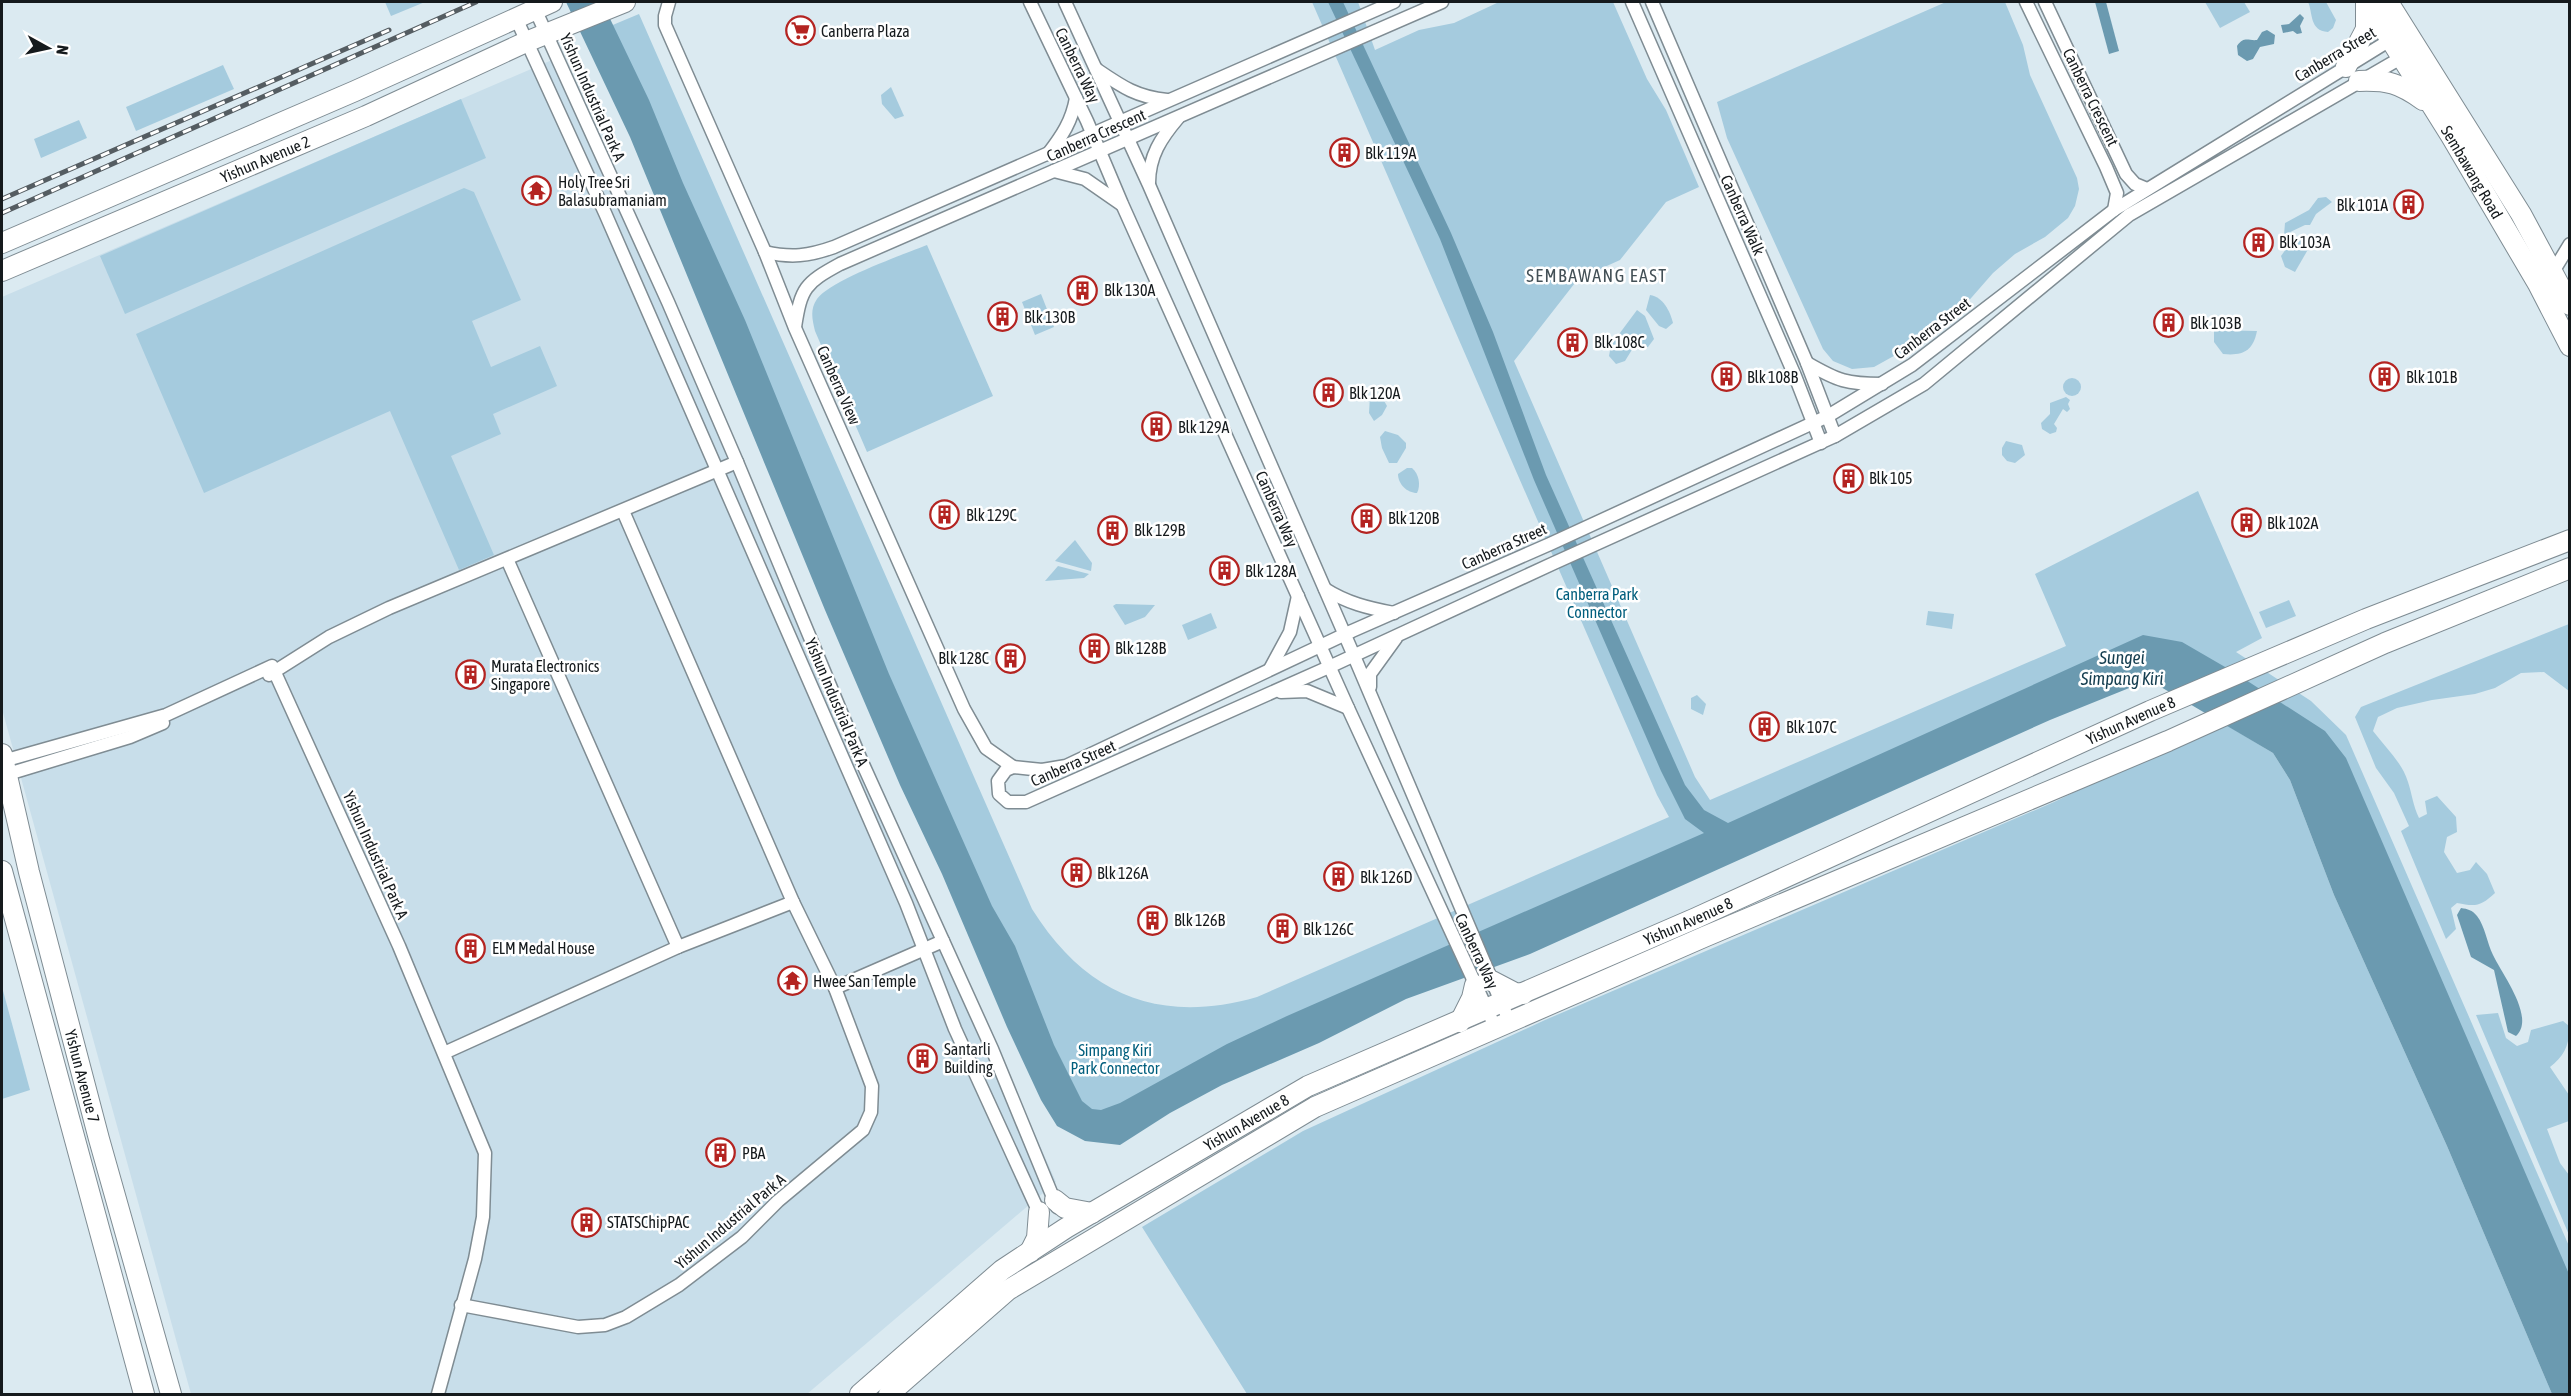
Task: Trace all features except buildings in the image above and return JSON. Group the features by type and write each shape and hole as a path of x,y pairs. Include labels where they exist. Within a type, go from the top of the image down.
{"main road":[{"name":"Yishun Avenue 2","path":"2,271 366,116 526,42 625,2"},
{"name":"Sembawang Road","path":"2366,2 2390,41 2409,54 2521,214 2570,346"},
{"path":"2366,2 2366,28 2353,74 2396,83 2432,107"},
{"name":"Sembawang Road","path":"2388,2 2406,30 2409,54 2432,107 2545,279 2570,305"},
{"name":"Yishun Avenue 2","path":"2,243 355,91 542,6"},
{"name":"Yishun Avenue 8","path":"860,1395 1002,1270 1058,1233 1308,1086 1696,918 2150,711 2366,619 2570,540"},
{"name":"Yishun Avenue 8","path":"889,1395 1008,1290 1315,1107 1704,937 2168,741 2385,643 2570,568"},
{"name":"Yishun Avenue 7","path":"4,763 29,872 99,1139 171,1395"},
{"path":"4,890 21,893 29,872"},
{"name":"Yishun Avenue 7","path":"4,890 144,1395"},
{"path":"1460,1022 1483,982 1523,994"},
{"path":"1030,1252 1047,1206 1092,1213"}],"street":[{"name":"Canberra View","path":"669,2 665,25 765,252 795,328 964,709 986,748 1013,767"},
{"name":"Canberra Way","path":"1030,2 1100,149 1122,204 1329,667 1452,934 1483,982 1503,1026"},
{"name":"Canberra Way","path":"1065,2 1149,185 1345,634 1469,927 1483,982 1494,1007"},
{"name":"Canberra Crescent","path":"765,252 788,257 813,255 1394,2"},
{"name":"Canberra Crescent","path":"795,328 800,298 816,277 840,264 1442,2"},
{"name":"Canberra Walk","path":"1632,2 1795,376 1821,443"},
{"name":"Canberra Walk","path":"1652,2 1807,363 1835,436"},
{"name":"Canberra Crescent","path":"2026,2 2106,167 2122,209"},
{"name":"Canberra Crescent","path":"2044,2 2126,174 2135,184 2146,189"},
{"name":"Yishun Industrial Park A","path":"542,6 550,34 737,462 861,760 992,1049 1047,1206 1068,1253"},
{"name":"Yishun Industrial Park A","path":"516,18 567,127 925,949 955,1029 1047,1206 1068,1253"},
{"name":"Canberra Street","path":"2406,30 2353,74 2122,209 1912,365 1828,416 1550,544 1321,645 1066,766 1042,770 1013,767 1006,770 999,781 999,794 1008,802 1026,802 1354,656 1590,546 1835,436 1924,384 2122,209 2146,189 2353,74 2409,54"},
{"path":"1095,68 1134,94 1168,100"},
{"path":"1047,154 1061,138 1073,116 1076,98"},
{"path":"1149,185 1149,170 1159,141 1180,115"},
{"path":"1054,171 1085,179 1122,204"},
{"path":"920,210 923,218 934,224"},
{"path":"2545,279 2570,244"},
{"path":"1807,363 1829,376 1850,384 1883,384"},
{"path":"4,763 166,715 274,669 329,637 388,608 737,462"},
{"name":"Yishun Industrial Park A","path":"461,1305 578,1327 605,1325 626,1317 679,1285 742,1237 778,1201 863,1130 871,1112 872,1086 836,988 793,902 623,511"},
{"path":"507,559 678,947"},
{"path":"1325,589 1344,601 1394,613"},
{"path":"1270,670 1290,632 1298,595"},
{"path":"1371,696 1370,674 1399,635"},
{"name":"Yishun Industrial Park A","path":"274,669 350,836 485,1153 483,1217 475,1259 438,1395"},
{"path":"1273,692 1307,691 1348,708"},
{"path":"444,1053 678,947 793,902"},
{"path":"836,988 943,941"}],"shaded area":[{"path":"559,57 1056,1182 807,1394 191,1394 2,709 2,297"}],"green space":[{"path":"385,2 425,2 391,16"},
{"path":"1312,2 1358,2 1375,50 1419,30 1454,23 1499,2 1613,2 1647,79 1666,110 1699,187 1666,202 1620,260 1578,279 1514,361 1695,777 1710,800 2066,646 2035,574 2198,491 2262,638 2236,652 2311,701 2346,735 2569,1246 2569,1343 2317,747 2128,663 1120,1128 1068,1114 596,32 639,14 1032,909 1053,939 1076,963 1101,982 1128,996 1157,1004 1188,1007 1221,1005 1257,997 1669,817 1657,795"},
{"path":"1946,2 2005,2 2023,45 2030,75 2077,178 2079,189 2075,206 2068,218 2045,237 2015,254 1993,273 1965,305 1940,327 1874,367 1852,369 1833,361 1823,349 1727,138 1717,102"},
{"path":"2205,2 2244,2 2250,12 2220,28"},
{"path":"2308,2 2326,2 2336,20 2333,28 2328,32 2322,31 2315,25"},
{"path":"223,65 234,89 136,131 126,107"},
{"path":"891,87 904,116 895,119 882,104 881,95"},
{"path":"461,99 486,158 125,314 100,256"},
{"path":"79,120 87,138 41,158 34,139"},
{"path":"464,188 474,192 521,300 472,321 491,367 540,346 557,386 493,414 501,434 451,456 494,555 459,570 390,411 204,493 136,334"},
{"path":"2326,197 2332,202 2316,214 2310,225 2284,235 2285,223 2309,210 2318,198"},
{"path":"2302,236 2314,239 2295,272 2285,267 2281,256 2291,242"},
{"path":"927,245 993,396 867,452 815,331 812,310 817,299 825,292 851,276"},
{"path":"1041,294 1054,327 1035,335 1022,302"},
{"path":"1650,295 1659,299 1670,314 1673,323 1666,329 1659,326 1646,310"},
{"path":"1637,310 1645,316 1654,339 1648,347 1633,348 1625,361 1616,364 1609,356 1611,345"},
{"path":"2214,330 2257,331 2253,343 2246,351 2223,354 2214,342"},
{"path":"2068,378 2076,378 2081,383 2079,394 2068,396 2063,391 2063,383"},
{"path":"1370,396 1383,399 1387,406 1382,415 1374,421 1369,413"},
{"path":"2066,397 2070,400 2068,404 2070,409 2067,412 2063,409 2054,424 2057,428 2056,432 2050,434 2042,429 2041,423 2050,414 2050,403"},
{"path":"1385,431 1398,435 1406,443 1406,448 1397,463 1389,463 1382,448 1380,437"},
{"path":"2006,441 2022,445 2025,455 2015,463 2007,461 2002,455 2002,448"},
{"path":"1407,468 1412,468 1418,476 1417,493 1407,490 1401,484 1398,474"},
{"path":"1075,540 1092,563 1091,571 1055,561"},
{"path":"1058,566 1089,574 1084,578 1045,581"},
{"path":"2289,600 2296,616 2266,628 2259,612"},
{"path":"1116,604 1155,605 1145,617 1125,625 1113,606"},
{"path":"1928,611 1954,614 1952,629 1926,625"},
{"path":"1211,613 1217,628 1188,640 1182,625"},
{"path":"2569,624 2569,691 2544,672 2521,673 2495,688 2475,694 2397,708 2378,717 2373,731 2402,768 2419,818 2427,814 2425,801 2437,796 2456,817 2457,832 2447,837 2444,852 2457,873 2470,870 2476,862 2487,874 2495,893 2486,901 2478,904 2457,903 2451,908 2456,929 2446,939 2401,831 2409,826 2394,793 2376,768 2355,717 2361,707"},
{"path":"1697,695 1706,704 1703,715 1691,709 1691,698"},
{"path":"2223,723 2273,753 2290,780 2334,895 2447,1146 2552,1394 1247,1394 1142,1227 1303,1131 1545,1020 2054,802"},
{"path":"2,987 30,1090 2,1099"},
{"path":"2498,1013 2506,1038 2517,1046 2528,1042 2531,1030 2563,1021 2569,1026 2565,1050 2550,1067 2569,1095 2569,1121 2547,1129 2560,1163 2569,1175 2569,1235 2476,1015"}],"water":[{"name":"Sungei Simpang Kiri","path":"566,2 602,2 649,100 683,183 745,320 889,674 992,906 1015,946 1054,1045 1082,1101 1092,1109 1101,1110 1120,1103 1227,1044 1287,1016 1704,833 1685,819 1661,771 1534,480 1440,239 1328,2 1343,2 1451,233 1493,332 1546,475 1685,785 1704,810 1728,823 2143,635 2182,642 2325,731 2346,758 2569,1274 2569,1394 2552,1394 2447,1146 2334,895 2290,780 2273,753 2149,680 2050,720 1530,954 1406,999 1319,1043 1222,1085 1170,1113 1120,1145 1085,1141 1057,1126 1041,1100 1007,1027 942,874 900,785 825,610 630,137"},
{"path":"2095,2 2106,2 2119,51 2109,54"},
{"path":"2300,14 2304,18 2300,26 2302,33 2297,34 2293,31 2283,33 2281,25 2289,24"},
{"path":"2267,30 2275,35 2274,44 2260,47 2253,59 2247,61 2238,55 2239,43 2244,40 2257,40 2262,32"},
{"path":"2461,908 2472,911 2480,920 2493,955 2520,1007 2521,1028 2516,1036 2508,1032 2494,970 2471,957 2457,915"}],"railway":[{"path":"2,213 476,2"},
{"path":"2,199 389,30"}],"place":[{"name":"Canberra Plaza","path":"800,31"},
{"name":"Blk 119A","path":"1344,153"},
{"name":"Holy Tree Sri Balasubramaniam","path":"537,191"},
{"name":"Blk 101A","path":"2409,205"},
{"name":"Blk 103A","path":"2258,242"},
{"name":"Blk 130A","path":"1083,290"},
{"name":"Blk 130B","path":"1003,317"},
{"name":"Blk 103B","path":"2169,323"},
{"name":"Blk 108C","path":"1573,342"},
{"name":"Blk 108B","path":"1726,377"},
{"name":"Blk 101B","path":"2385,377"},
{"name":"Blk 120A","path":"1328,393"},
{"name":"Blk 129A","path":"1157,427"},
{"name":"Blk 105","path":"1848,478"},
{"name":"Blk 129C","path":"945,515"},
{"name":"Blk 120B","path":"1367,518"},
{"name":"Blk 102A","path":"2246,523"},
{"name":"Blk 129B","path":"1113,530"},
{"name":"Blk 128A","path":"1224,571"},
{"name":"Blk 128B","path":"1094,648"},
{"name":"Blk 128C","path":"1010,658"},
{"name":"Murata Electronics Singapore","path":"470,675"},
{"name":"Blk 107C","path":"1765,727"},
{"name":"Blk 126A","path":"1076,873"},
{"name":"Blk 126D","path":"1339,877"},
{"name":"Blk 126B","path":"1153,920"},
{"name":"Blk 126C","path":"1282,929"},
{"name":"ELM Medal House","path":"471,948"},
{"name":"Hwee San Temple","path":"792,981"},
{"name":"Santarli Building","path":"923,1058"},
{"name":"PBA","path":"721,1153"},
{"name":"STATSChipPAC","path":"586,1222"}],"district":[{"name":"SEMBAWANG EAST","path":"1597,276"}],"park label":[{"name":"Canberra Park Connector","path":"1597,603"},
{"name":"Simpang Kiri Park Connector","path":"1115,1059"}]}
